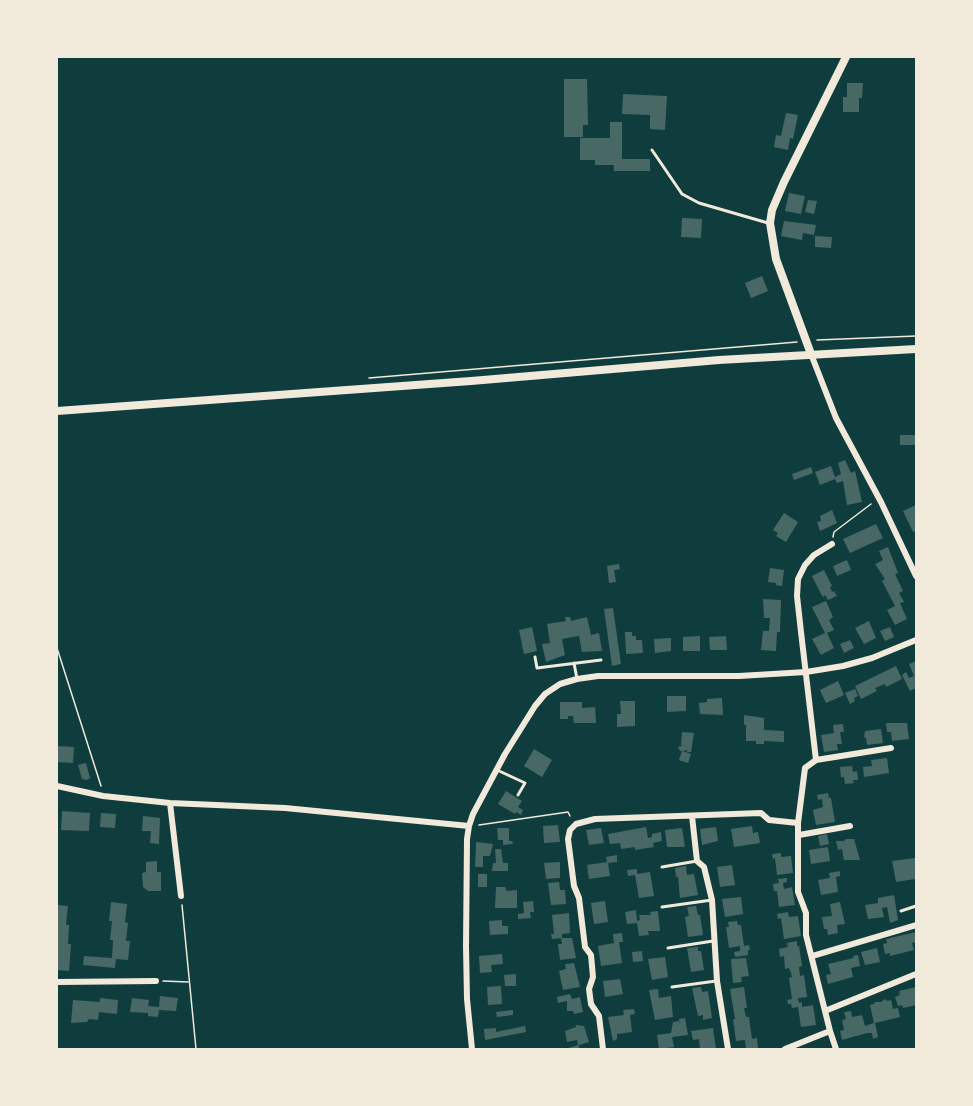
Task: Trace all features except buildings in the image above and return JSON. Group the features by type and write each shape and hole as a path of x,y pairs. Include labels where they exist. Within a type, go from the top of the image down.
{"street":[{"path":"846,57 784,182 772,210 770,223 776,259 836,418 916,576"},
{"path":"57,411 811,354 916,349"},
{"path":"816,760 797,596 798,579 805,565 814,555 832,544"},
{"path":"472,1049 466,946 466,839 473,814 535,705 545,693 560,684 598,676 776,675 806,672 843,666 872,658 916,640"},
{"path":"836,1049 806,935 806,913 798,891 798,823 805,768 816,760 891,748"},
{"path":"57,786 103,796 170,803 285,808 469,826"},
{"path":"170,803 181,896"},
{"path":"603,1049 599,1016 591,1004 589,989 593,977 591,955 585,947 579,898 574,886 568,839 570,830 576,824 595,819 761,813 769,820 798,823"},
{"path":"692,816 697,861 704,867 712,900 717,981 728,1049"},
{"path":"799,835 850,826"},
{"path":"812,956 916,925"},
{"path":"825,1011 916,974"},
{"path":"57,982 156,981"},
{"path":"785,1049 830,1031"}],"lane":[{"path":"652,150 682,194 699,203 770,223"},
{"path":"535,657 537,668 601,660"},
{"path":"574,662 577,679"},
{"path":"497,770 525,783 518,795"},
{"path":"662,867 697,861"},
{"path":"662,907 712,900"},
{"path":"901,910 916,906"},
{"path":"668,948 715,941"},
{"path":"672,987 717,981"}],"path":[{"path":"364,378 822,339 916,336"},
{"path":"832,544 834,532 879,499"},
{"path":"57,648 99,776 103,796"},
{"path":"469,826 568,812 576,824"},
{"path":"181,896 196,1049"},
{"path":"156,981 189,982"}]}
